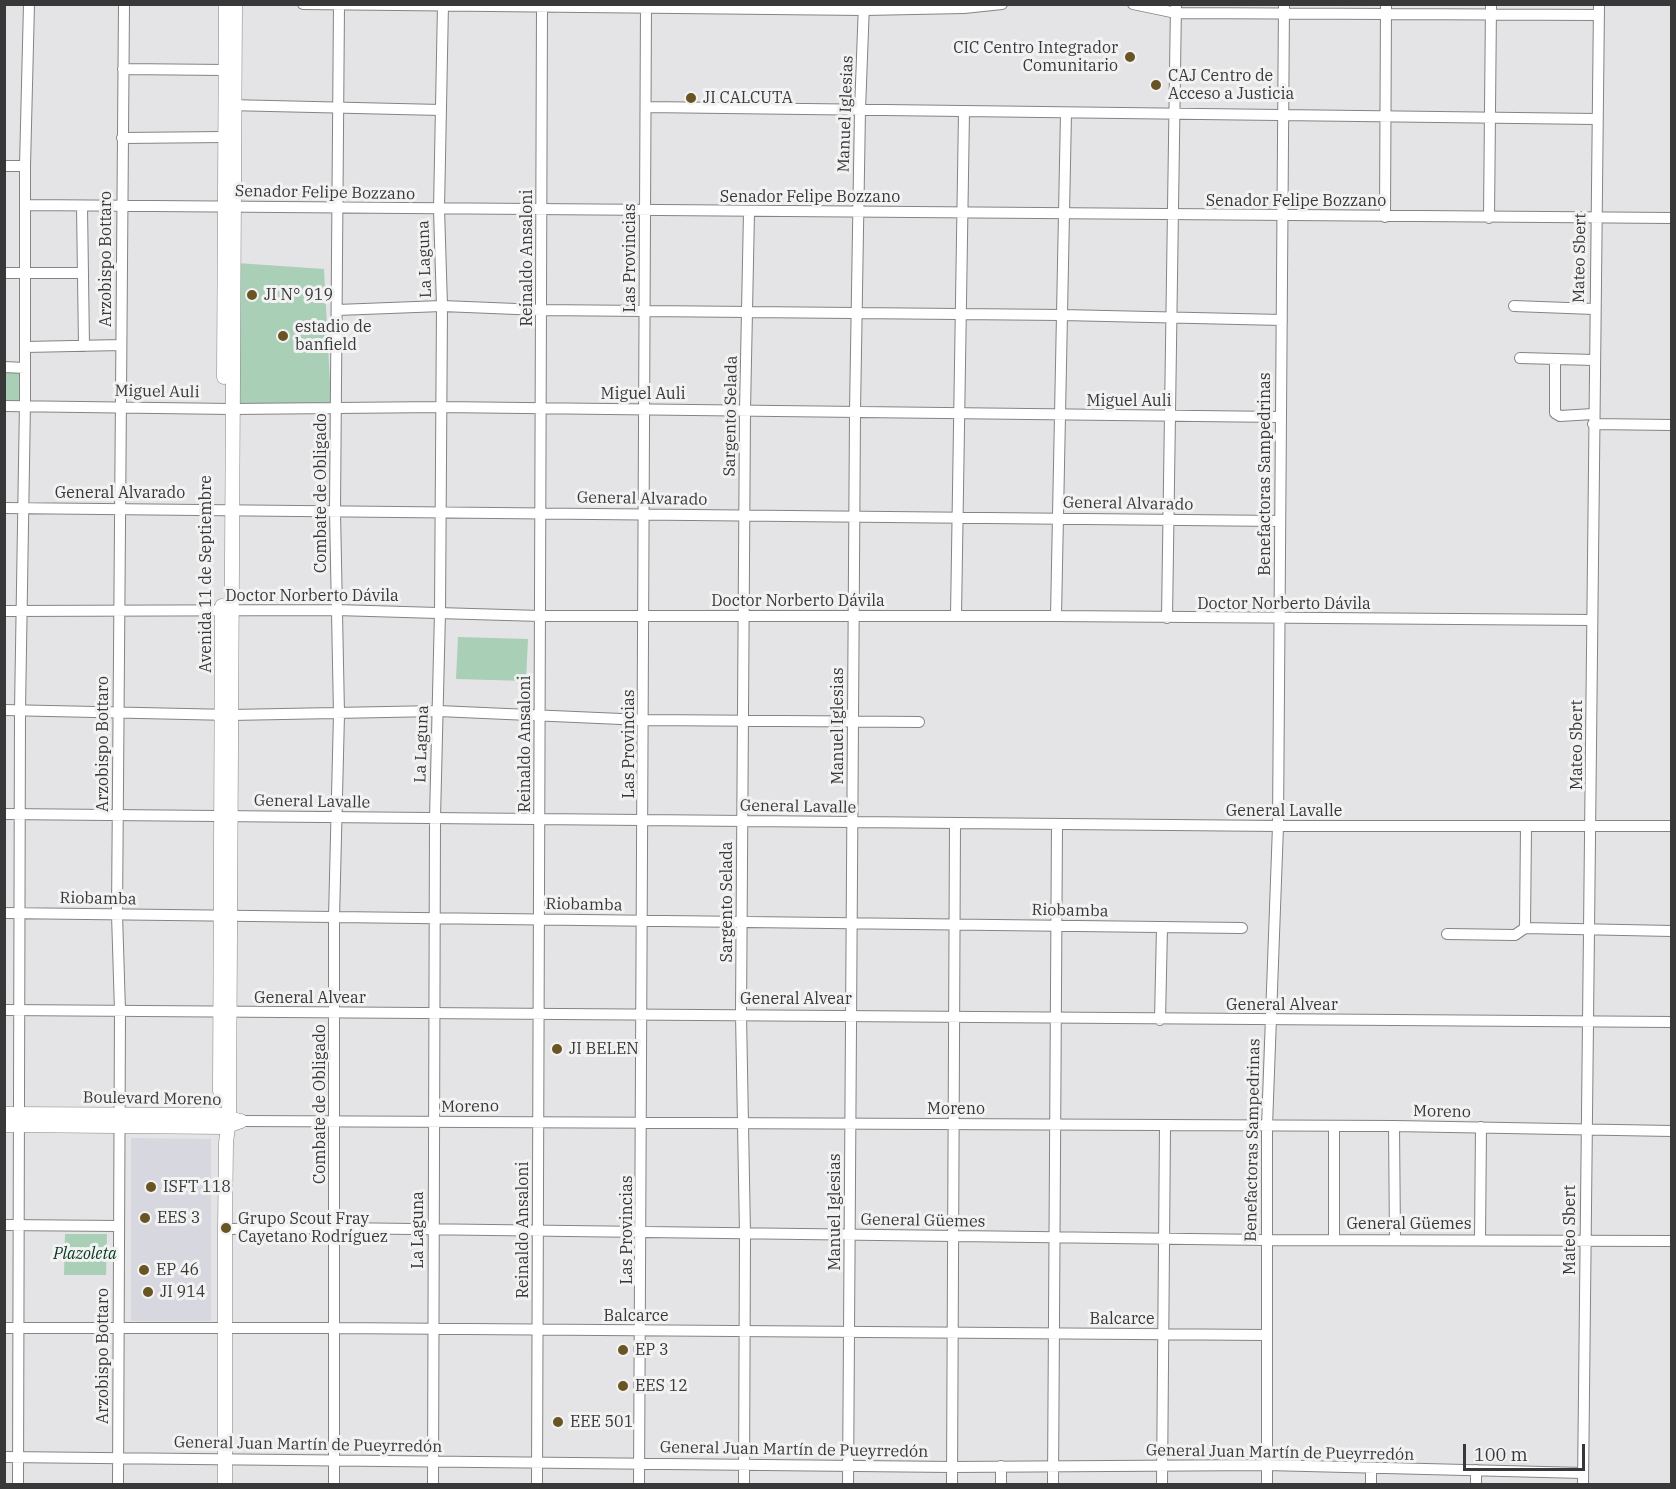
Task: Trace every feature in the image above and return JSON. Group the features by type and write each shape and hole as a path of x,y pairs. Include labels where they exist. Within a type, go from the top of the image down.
{"main road":[{"name":"Avenida 11 de Septiembre","path":"226,4 225,70 231,105 225,137 230,206"},
{"name":"Avenida 11 de Septiembre","path":"225,1485 225,1229 228,1121 225,1012 227,508 231,105 236,4"},
{"name":"Boulevard Moreno","path":"4,1125 14,1117 228,1121"}],"street":[{"path":"18,1485 20,1225 14,1117 20,913 25,166 29,4"},
{"name":"Arzobispo Bottaro","path":"118,1485 120,1011 117,914 119,507 123,406 121,206 124,4"},
{"path":"303,4 542,7 965,7 1002,4"},
{"path":"1133,4 1176,9 1599,10"},
{"name":"Combate de Obligado","path":"334,1485 336,1122 334,918 339,714 335,511 340,107 339,5"},
{"name":"La Laguna","path":"433,1485 434,918 440,612 442,306 439,209 443,6"},
{"name":"Reinaldo Ansaloni","path":"537,1485 542,7"},
{"name":"Las Provincias","path":"639,1485 643,1122 646,7"},
{"name":"Manuel Iglesias","path":"849,1485 855,412 864,7"},
{"path":"1167,618 1176,9"},
{"name":"Benefactoras Sampedrinas","path":"1267,1485 1267,1126 1278,826 1284,9"},
{"path":"1385,217 1386,9"},
{"path":"1489,218 1491,10"},
{"name":"Mateo Sbert","path":"1583,1485 1588,929 1592,825 1591,620 1599,10"},
{"path":"123,69 225,70"},
{"path":"231,105 441,110"},
{"path":"646,107 1596,119"},
{"path":"956,616 964,112"},
{"path":"1056,616 1066,113"},
{"path":"123,138 225,137"},
{"path":"4,166 25,166"},
{"name":"Senador Felipe Bozzano","path":"26,205 1671,218"},
{"path":"82,206 84,346"},
{"name":"Sargento Selada","path":"744,1485 745,1234 741,1014 745,410 749,312 749,212"},
{"path":"4,273 82,273"},
{"path":"337,310 442,306 541,310 856,315 1062,315 1282,320"},
{"path":"1514,306 1594,309"},
{"path":"25,347 121,345"},
{"path":"1520,358 1594,360"},
{"path":"1555,359 1555,413 1560,416 1671,424"},
{"path":"4,367 25,368"},
{"name":"Miguel Auli","path":"4,406 228,409 440,407 959,415 1281,417"},
{"name":"General Alvarado","path":"4,508 227,508 644,515 855,515 1280,521"},
{"name":"Doctor Norberto Dávila","path":"4,611 336,610 540,616 1056,616 1279,620 1591,620"},
{"path":"4,710 227,715 438,711 644,720 919,722"},
{"name":"General Lavalle","path":"4,814 1278,826 1671,826"},
{"path":"952,1485 955,823"},
{"path":"1053,1485 1057,824"},
{"path":"1525,928 1526,827"},
{"name":"Riobamba","path":"4,913 1242,928"},
{"path":"1160,1020 1162,927"},
{"path":"1447,934 1515,935 1525,928 1671,931"},
{"name":"General Alvear","path":"4,1010 335,1012 434,1015 741,1014 1160,1020 1671,1022"},
{"name":"Moreno","path":"228,1121 1394,1126 1671,1131"},
{"path":"1162,1485 1165,1126"},
{"path":"1394,1126 1395,1239"},
{"path":"1334,1127 1334,1240"},
{"path":"1480,1239 1481,1128"},
{"path":"4,1225 118,1226"},
{"name":"General Güemes","path":"225,1229 335,1228 1267,1240 1671,1241"},
{"name":"Balcarce","path":"4,1328 334,1328 1267,1335"},
{"name":"General Juan Martín de Pueyrredón","path":"4,1456 537,1464 639,1462 952,1467 1267,1465 1583,1473"},
{"path":"1001,1466 1001,1485"},
{"path":"1371,1468 1371,1485"},
{"path":"1476,1470 1476,1485"}],"shaded area":[{"path":"131,1138 211,1139 211,1321 131,1321"}],"green space":[{"name":"estadio de banfield","path":"237,263 324,269 331,402 238,409"},
{"path":"5,369 23,369 25,402 5,402"},
{"path":"458,637 528,639 526,681 456,679"},
{"name":"Plazoleta","path":"65,1234 107,1234 106,1275 64,1275"}],"place":[{"name":"CIC Centro Integrador Comunitario","path":"1130,57"},
{"name":"CAJ Centro de Acceso a Justicia","path":"1156,85"},
{"name":"JI CALCUTA","path":"691,98"},
{"name":"JI N° 919","path":"252,295"},
{"name":"estadio de banfield","path":"283,336"},
{"name":"JI BELEN","path":"557,1049"},
{"name":"ISFT 118","path":"151,1187"},
{"name":"EES 3","path":"145,1218"},
{"name":"Grupo Scout Fray Cayetano Rodríguez","path":"226,1228"},
{"name":"EP 46","path":"144,1270"},
{"name":"JI 914","path":"148,1292"},
{"name":"EP 3","path":"623,1350"},
{"name":"EES 12","path":"623,1386"},
{"name":"EEE 501","path":"558,1422"}]}
